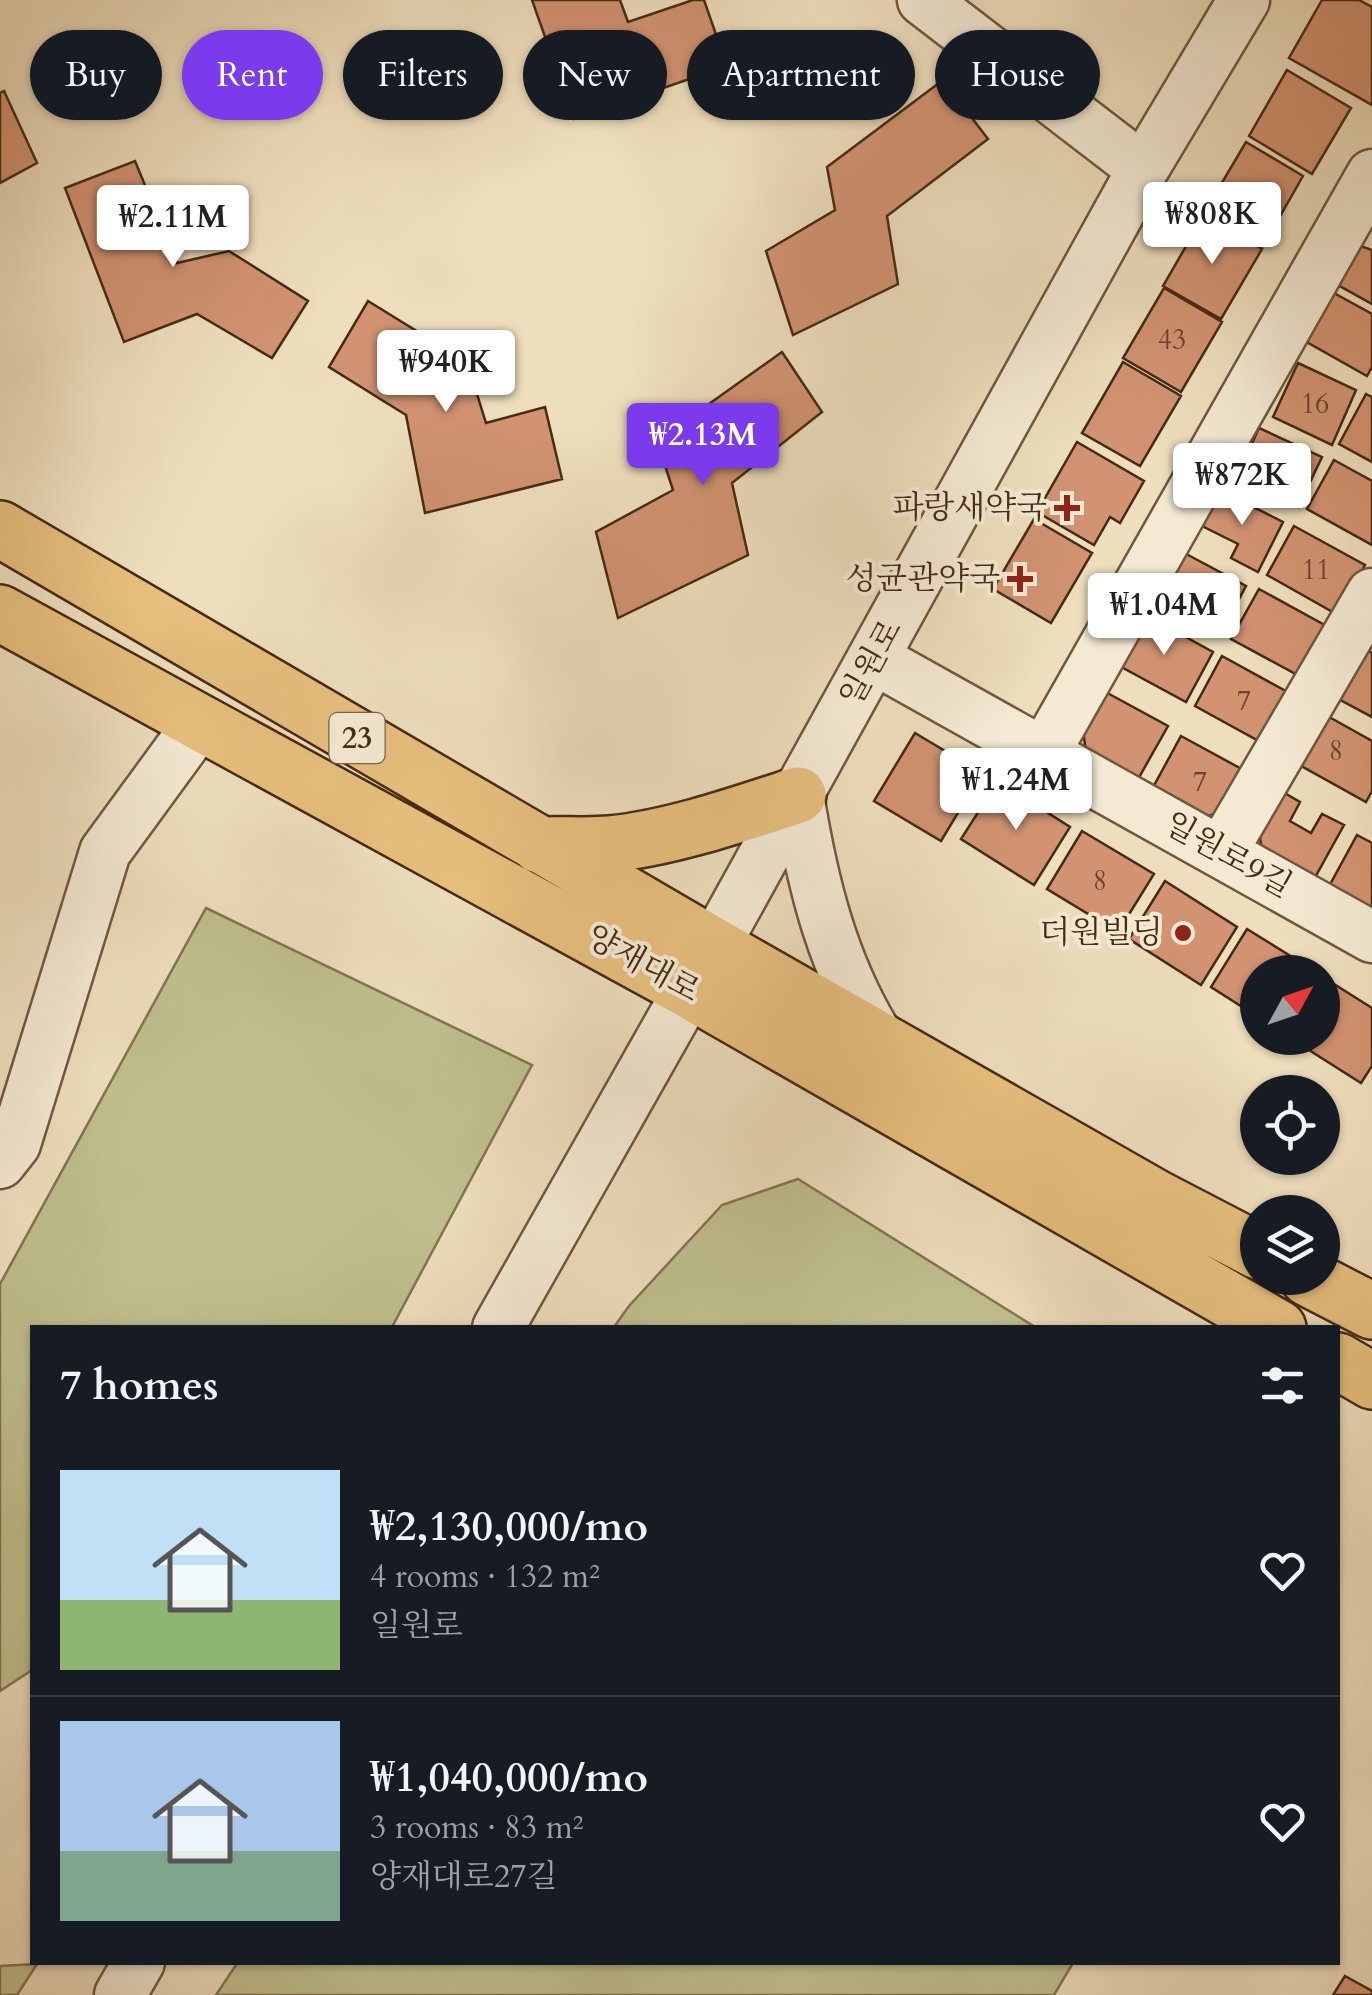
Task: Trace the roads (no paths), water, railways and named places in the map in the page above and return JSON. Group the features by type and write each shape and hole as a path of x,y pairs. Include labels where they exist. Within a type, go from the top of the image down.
{"main road":[{"name":"양재대로","path":"0,529 540,845 702,968 1273,1325"},
{"name":"양재대로","path":"0,613 200,722 702,968 880,1041 1240,1242"},
{"path":"540,845 610,844 648,837 798,794"},
{"path":"1340,1294 1372,1311"},
{"path":"1340,1362 1372,1381"}],"street":[{"path":"923,0 1143,169"},
{"name":"일원로","path":"500,1325 702,968 1143,169 1244,0"},
{"path":"1044,753 1359,223 1372,175"},
{"path":"1222,852 1372,594"},
{"name":"일원로9길","path":"874,658 1372,936"},
{"path":"0,1163 15,1144 105,852 200,722"},
{"path":"798,794 808,860 823,916 864,1015 880,1041"},
{"path":"120,1995 136,1965"}],"place":[{"name":"파랑새약국","path":"1067,508"},
{"name":"성균관약국","path":"1020,579"},
{"name":"더원빌딩","path":"1183,933"}]}
